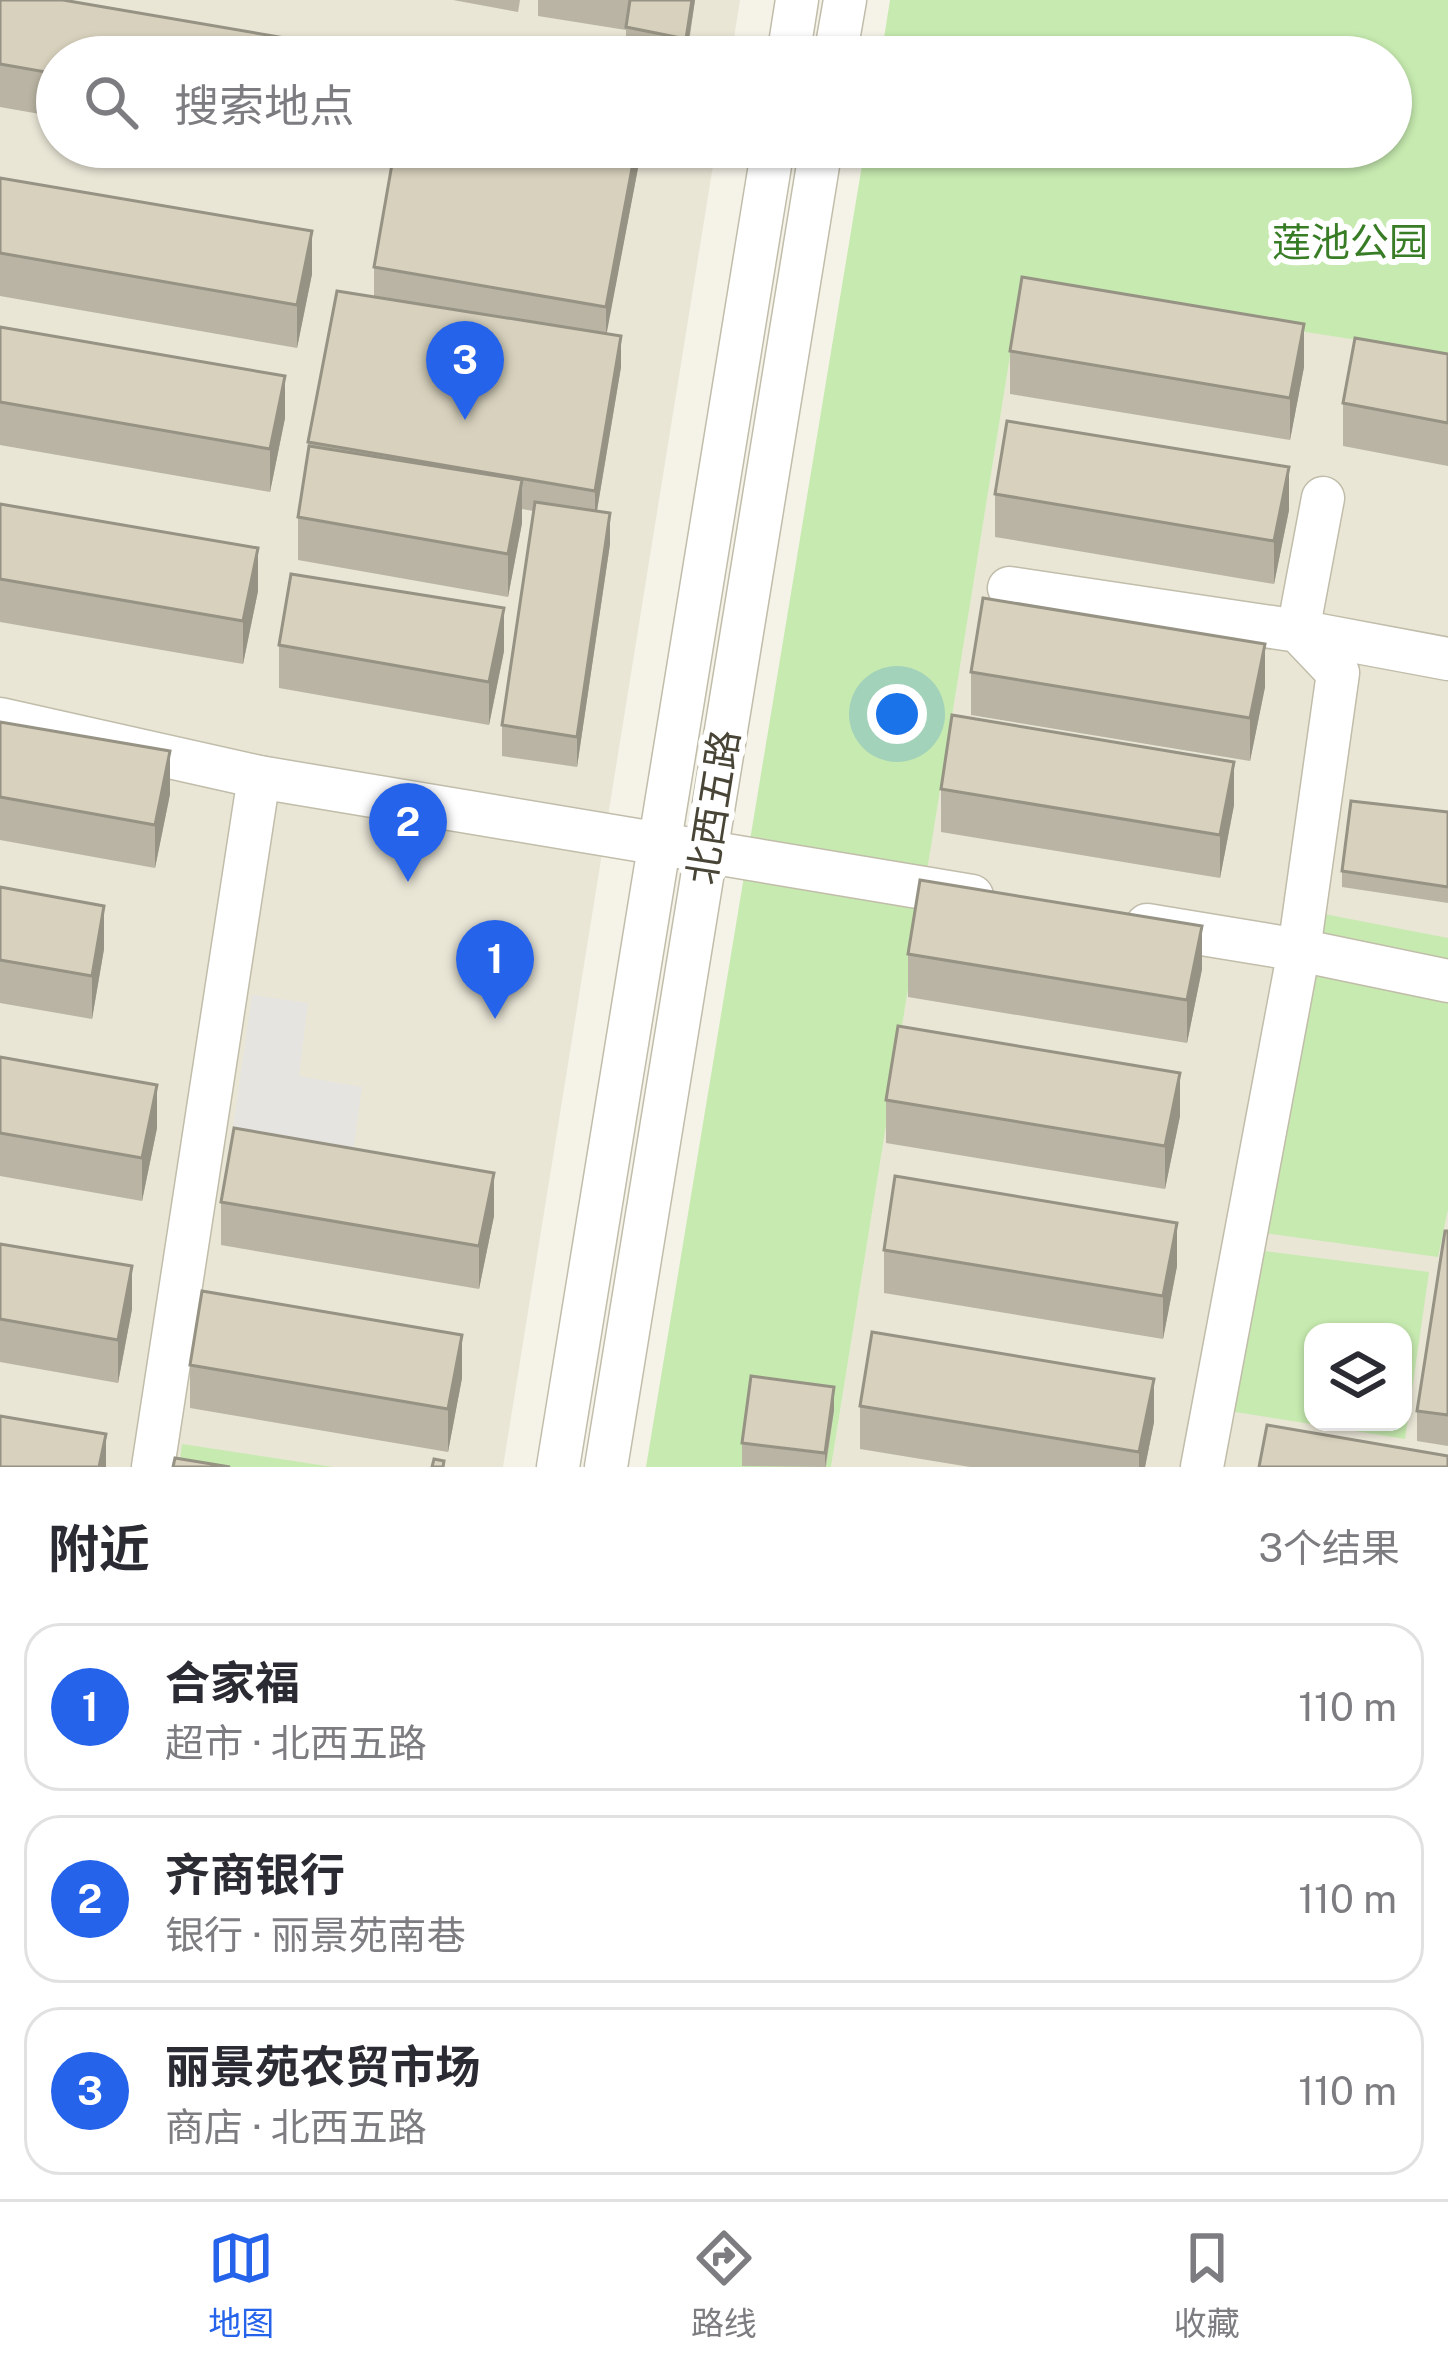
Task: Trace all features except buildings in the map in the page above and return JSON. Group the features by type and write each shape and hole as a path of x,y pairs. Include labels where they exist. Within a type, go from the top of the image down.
{"street":[{"path":"791,36 797,0"},
{"path":"838,36 844,0"},
{"name":"北西五路","path":"570,1465 659,845 770,168"},
{"name":"北西五路","path":"606,1467 818,168"},
{"path":"1298,632 1323,498"},
{"path":"1009,588 1448,659"},
{"path":"1202,1467 1299,950 1338,674 1298,632"},
{"path":"0,719 259,777 1006,902"},
{"path":"153,1467 259,777"},
{"path":"1119,920 1448,981"}],"shaded area":[{"path":"0,0 740,0 734,36 36,36 36,168 713,168 503,1467 0,1467"},
{"path":"1021,287 1448,354 1448,1467 831,1467"},
{"path":"252,995 308,1003 299,1076 362,1087 352,1159 231,1141"}],"green space":[{"name":"莲池公园","path":"890,0 1448,0 1448,354 1021,288 831,1467 646,1467 862,168 1412,168 1412,36 884,36"},
{"path":"1319,913 1448,938 1448,1209 1438,1257 1265,1233"},
{"path":"1257,1250 1429,1272 1412,1390 1412,1323 1304,1323 1304,1423 1229,1411"},
{"path":"1355,1431 1406,1431 1405,1439"},
{"path":"182,1444 333,1467 179,1467"}],"place":[{"name":"丽景苑农贸市场","path":"465,420"},
{"name":"齐商银行","path":"408,882"},
{"name":"合家福","path":"495,1019"}]}
